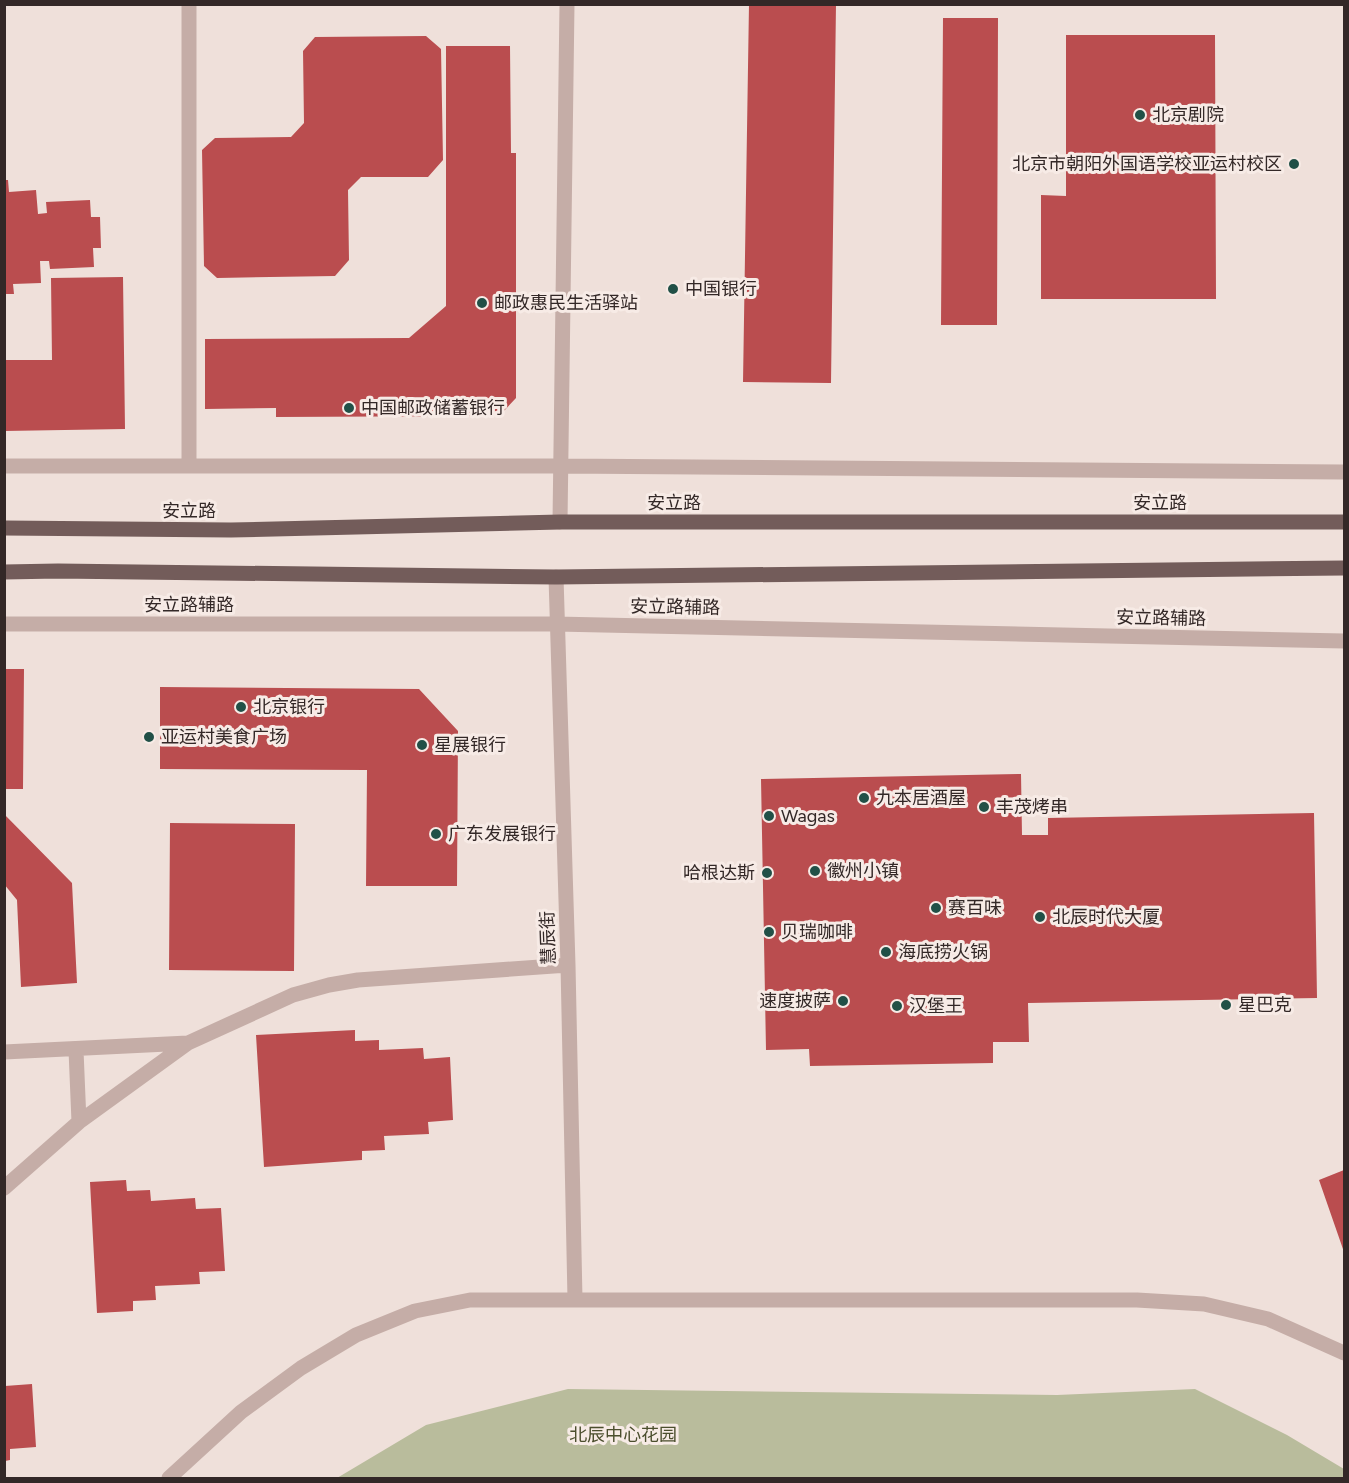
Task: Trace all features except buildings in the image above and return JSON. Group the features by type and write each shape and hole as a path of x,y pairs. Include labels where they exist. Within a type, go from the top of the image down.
{"main road":[{"name":"安立路","path":"4,528 231,530 560,522 1344,522"},
{"path":"4,572 556,577 1344,568"}],"street":[{"path":"189,4 189,466"},
{"path":"560,522 567,4"},
{"path":"4,466 562,466 1344,472"},
{"name":"慧辰街","path":"556,577 575,1299"},
{"name":"安立路辅路","path":"4,624 556,624 1344,641"},
{"path":"4,1188 79,1122 188,1043 293,995 358,980 568,965"},
{"path":"4,1053 188,1043"},
{"path":"76,1050 79,1122"},
{"path":"169,1479 241,1412 301,1368 356,1335 415,1311 470,1300 1137,1300 1204,1304 1268,1319 1344,1353"}],"green space":[{"name":"北辰中心花园","path":"568,1389 1057,1395 1195,1389 1287,1435 1344,1469 1344,1478 337,1478 426,1425"}],"place":[{"name":"北京剧院","path":"1140,115"},
{"name":"北京市朝阳外国语学校亚运村校区","path":"1294,164"},
{"name":"中国银行","path":"673,289"},
{"name":"邮政惠民生活驿站","path":"482,303"},
{"name":"中国邮政储蓄银行","path":"349,408"},
{"name":"北京银行","path":"241,707"},
{"name":"亚运村美食广场","path":"149,737"},
{"name":"星展银行","path":"422,745"},
{"name":"九本居酒屋","path":"864,798"},
{"name":"丰茂烤串","path":"984,807"},
{"name":"Wagas","path":"769,816"},
{"name":"广东发展银行","path":"436,834"},
{"name":"徽州小镇","path":"815,871"},
{"name":"哈根达斯","path":"767,873"},
{"name":"赛百味","path":"936,908"},
{"name":"北辰时代大厦","path":"1040,917"},
{"name":"贝瑞咖啡","path":"769,932"},
{"name":"海底捞火锅","path":"886,952"},
{"name":"速度披萨","path":"843,1001"},
{"name":"星巴克","path":"1226,1005"},
{"name":"汉堡王","path":"897,1006"}]}
